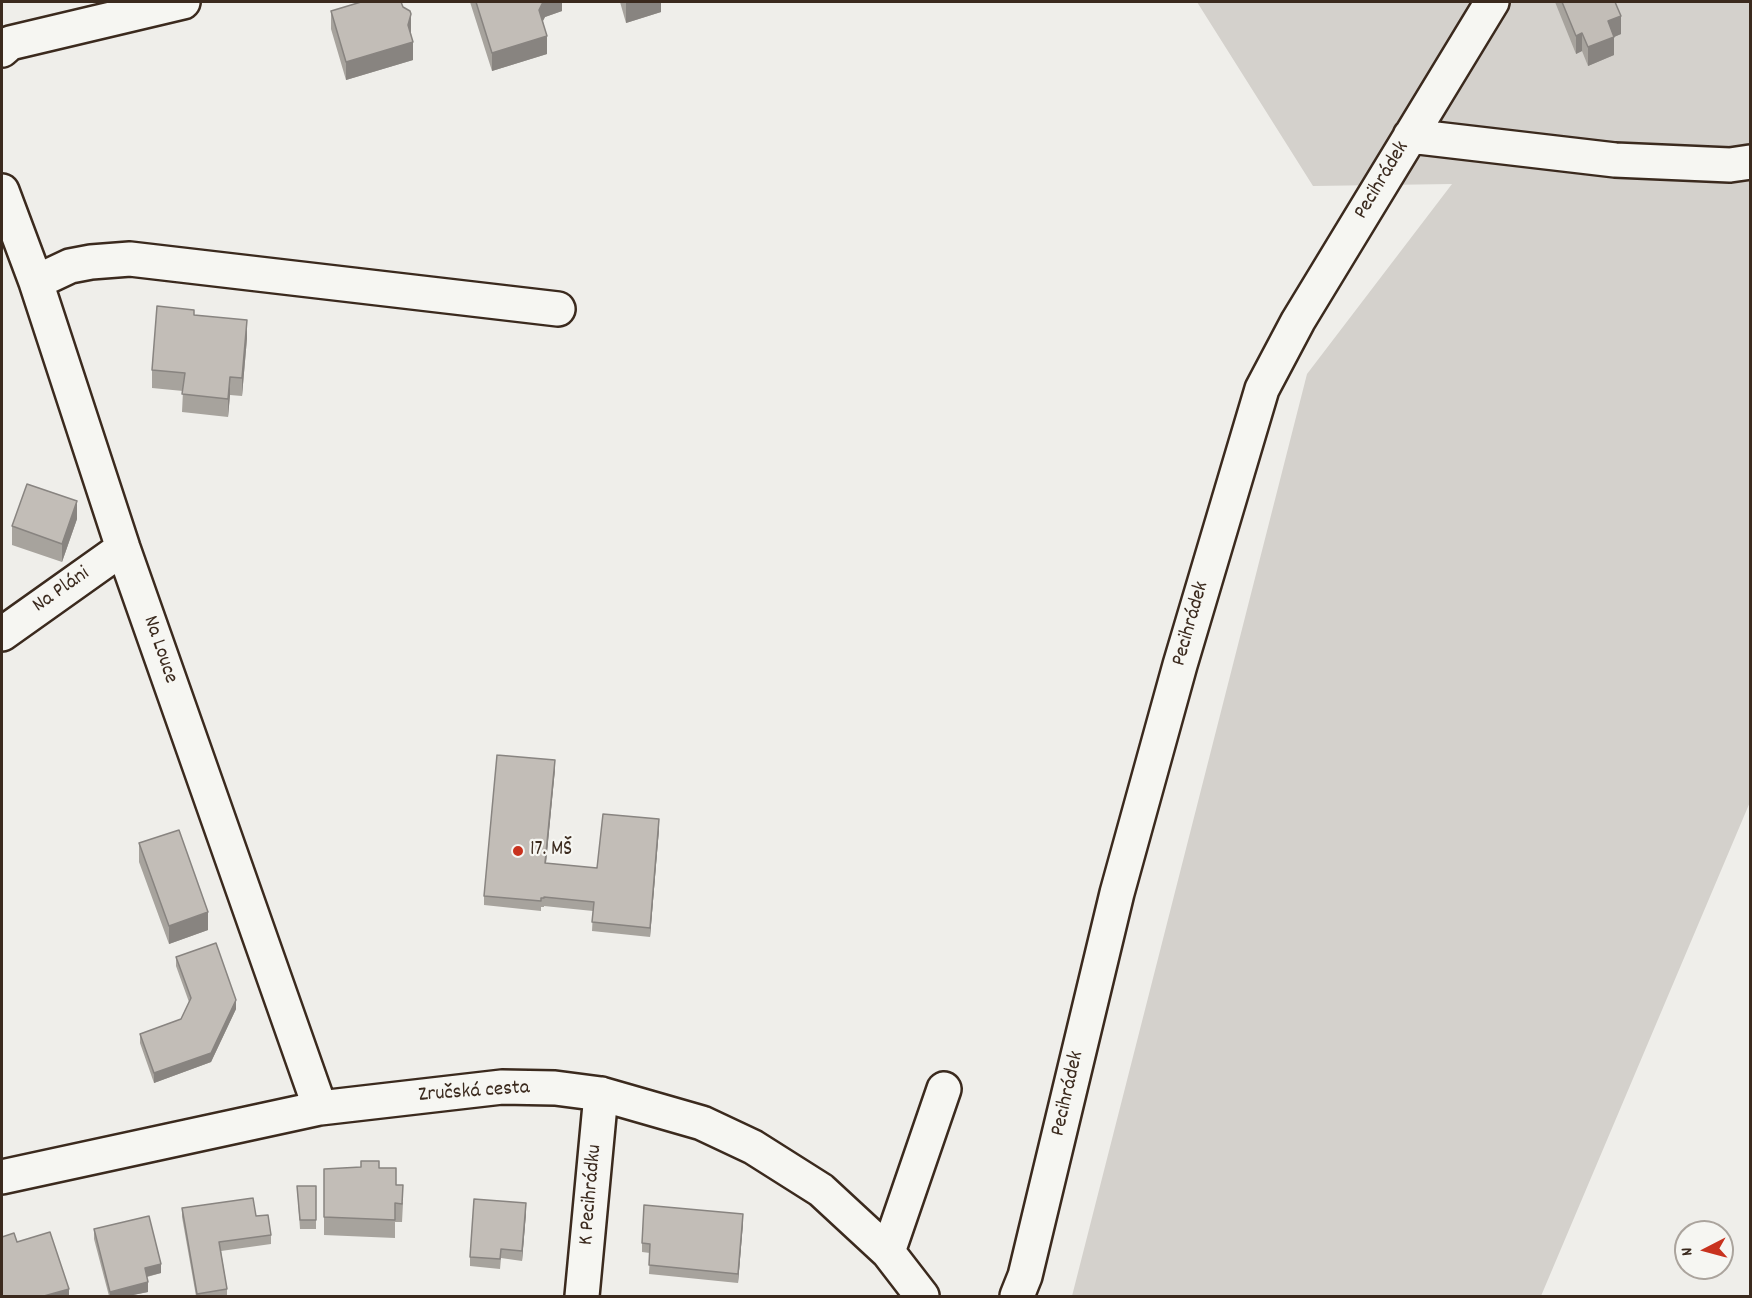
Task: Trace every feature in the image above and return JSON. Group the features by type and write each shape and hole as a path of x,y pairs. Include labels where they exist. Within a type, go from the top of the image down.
{"street":[{"path":"2,50 10,43 183,2"},
{"name":"Pecihrádek","path":"1017,1296 1025,1276 1123,870 1180,665 1262,388 1298,321 1492,2"},
{"path":"1410,136 1616,160 1730,165 1750,162"},
{"name":"Na Louce","path":"2,190 36,282 123,548 320,1108"},
{"path":"36,282 70,266 130,259 558,309"},
{"name":"Na Pláni","path":"2,634 123,548"},
{"name":"Zručská cesta","path":"2,1177 320,1108 502,1087 555,1088 601,1094 702,1123 753,1147 821,1190 888,1252 922,1296"},
{"path":"888,1252 944,1089"},
{"name":"K Pecihrádku","path":"582,1296 601,1094"}],"shaded area":[{"path":"1197,2 1750,2 1750,802 1541,1296 1072,1296 1307,374 1452,184 1313,186"}],"building":[{"path":"361,2 401,2 411,14 408,25 413,42 346,62 331,11"},
{"path":"476,2 543,2 539,10 547,36 492,53"},
{"path":"1562,2 1615,2 1621,16 1608,21 1614,37 1588,47 1582,33 1576,36"},
{"path":"157,306 194,310 194,315 247,320 242,378 230,377 228,399 182,394 185,373 152,370"},
{"path":"27,484 77,501 62,544 12,526"},
{"name":"17. MŠ","path":"497,755 555,760 545,863 597,868 603,814 659,819 650,928 592,922 594,902 544,897 541,901 484,896"},
{"path":"179,830 208,912 169,926 139,843"},
{"path":"216,943 236,1000 211,1053 154,1073 140,1034 181,1019 191,998 176,957"},
{"path":"361,1161 379,1161 379,1168 396,1168 396,1185 403,1185 402,1204 395,1203 395,1220 324,1217 324,1169 361,1167"},
{"path":"297,1186 316,1186 316,1220 300,1220"},
{"path":"253,1198 256,1216 268,1215 271,1235 219,1242 227,1289 197,1294 182,1208"},
{"path":"474,1199 526,1203 522,1251 501,1249 500,1259 470,1257"},
{"path":"644,1205 743,1214 738,1274 649,1265 650,1244 642,1243"},
{"path":"149,1216 161,1264 145,1268 148,1282 110,1292 94,1229"},
{"path":"50,1232 69,1289 44,1296 2,1296 2,1237 14,1233 17,1242"}],"place":[{"name":"17. MŠ","path":"518,851"}]}
